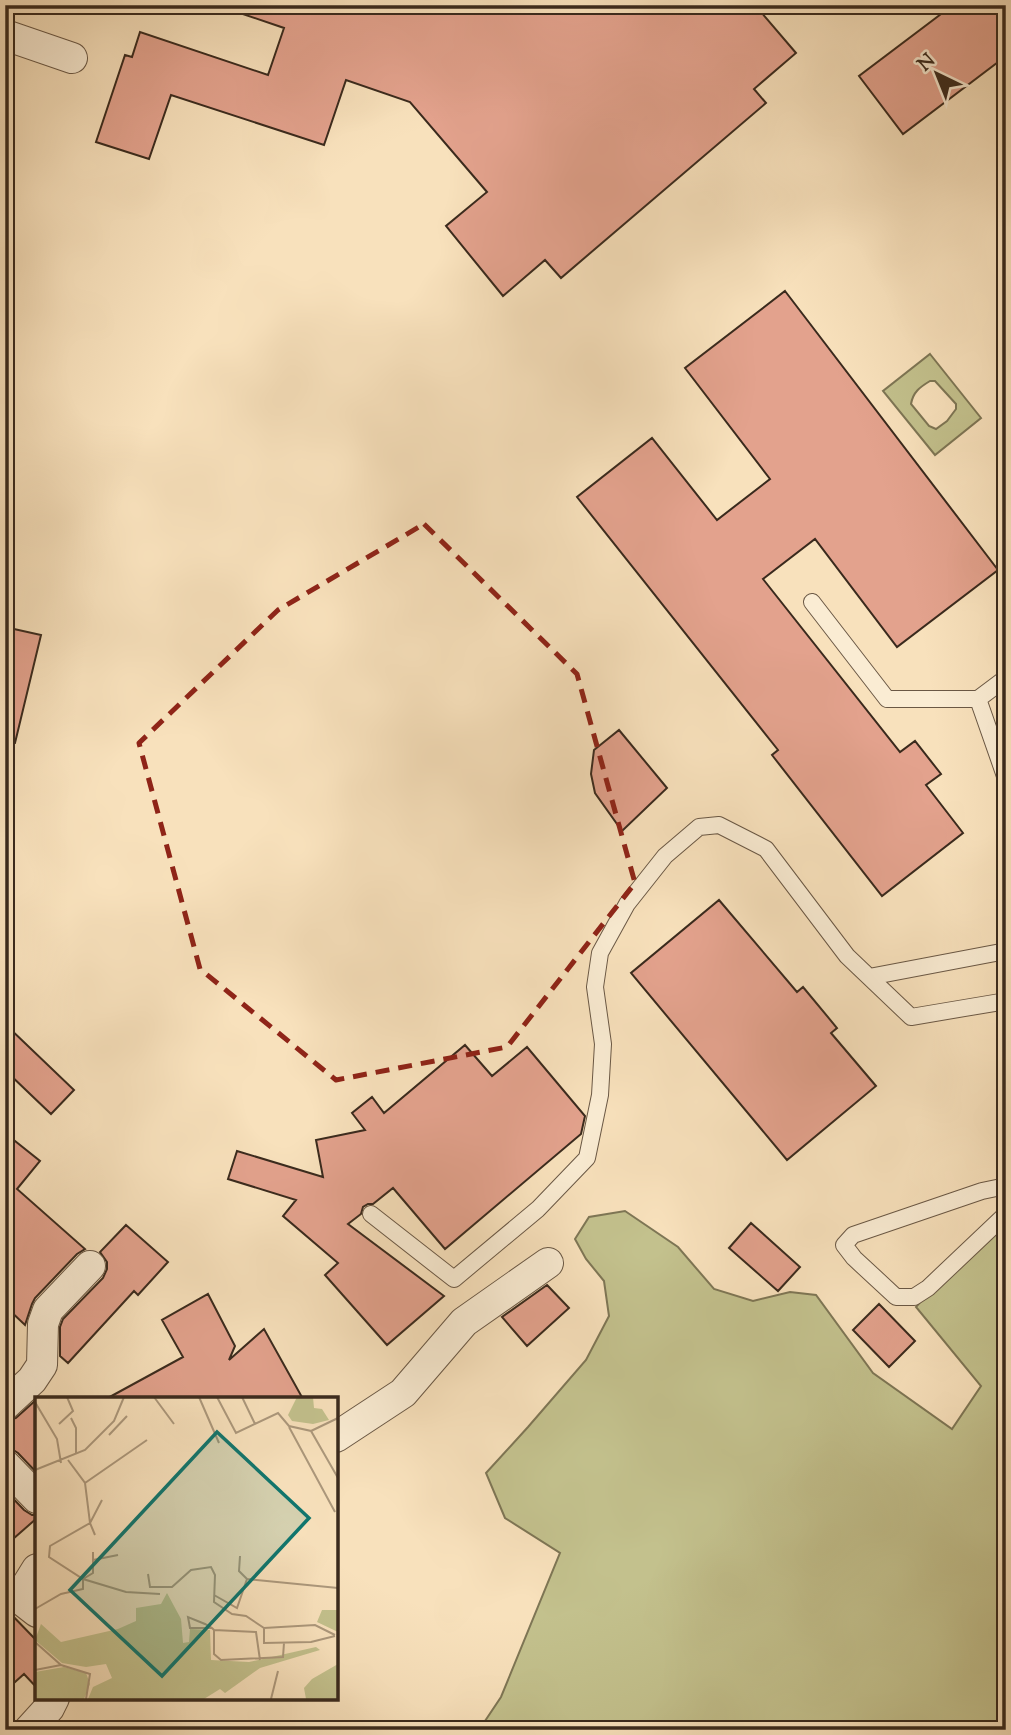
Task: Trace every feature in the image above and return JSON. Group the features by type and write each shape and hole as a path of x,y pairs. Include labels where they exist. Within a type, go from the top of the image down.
{"street":[{"path":"5,36 72,58"},
{"path":"338,1436 403,1393 464,1322 548,1263"},
{"path":"5,1405 32,1380 42,1365 43,1324 48,1310 90,1266"},
{"path":"5,1465 35,1495"},
{"path":"24,1600 35,1574"},
{"path":"29,1730 53,1700"}],"lane":[{"path":"811,602 887,698 978,699 1006,678"},
{"path":"978,699 1006,779"},
{"path":"371,1214 454,1279 538,1209 587,1158 600,1095 603,1044 595,987 600,953 634,894 665,856 699,827 719,825 766,849 847,956 911,1017 1006,1001"},
{"path":"869,976 1006,951"},
{"path":"1006,1186 982,1191 853,1235 844,1245 854,1258 896,1297 914,1297 928,1288 1006,1214"}],"highlighted area":[{"path":"424,524 577,674 635,883 507,1047 336,1080 200,969 139,743 278,610"}],"shaded area":[{"path":"930,354 981,418 935,455 883,391","holes":["930,381 935,381 956,404 956,409 947,421 936,429 929,426 911,404 917,390"]},
{"path":"625,1211 678,1247 714,1289 753,1301 790,1292 816,1295 873,1373 952,1429 981,1386 916,1307 974,1237 1006,1222 1006,1730 479,1730 501,1697 560,1553 505,1518 486,1473 586,1360 609,1316 604,1281 586,1259 575,1239 589,1217"}],"building":[{"path":"232,5 755,5 796,53 754,89 766,103 561,278 545,260 503,296 446,226 487,192 410,102 346,80 324,145 171,95 149,159 96,142 125,55 132,57 140,32 268,75 284,28 231,10"},
{"path":"953,5 1006,5 1006,56 903,134 859,76"},
{"path":"785,291 998,570 897,647 815,539 763,579 900,752 915,741 941,774 926,785 963,833 882,896 772,755 778,750 577,497 652,438 717,520 770,479 685,368"},
{"path":"5,627 41,635 15,743 5,742"},
{"path":"619,730 667,788 622,831 595,793 591,774 594,750"},
{"path":"719,900 797,992 803,987 837,1028 831,1033 876,1086 787,1160 631,973"},
{"path":"5,1024 74,1090 51,1114 5,1070"},
{"path":"465,1045 492,1076 527,1047 585,1116 581,1134 445,1249 393,1188 373,1204 363,1207 361,1214 348,1224 444,1296 387,1345 325,1275 338,1263 283,1216 296,1200 228,1179 237,1151 323,1177 316,1140 365,1130 352,1113 372,1097 384,1113"},
{"path":"5,1133 40,1161 17,1189 85,1249 35,1298 25,1325 5,1306"},
{"path":"751,1223 800,1267 778,1291 729,1248"},
{"path":"126,1225 168,1262 138,1295 134,1291 68,1363 60,1356 60,1327 63,1319 103,1278 107,1262 100,1252"},
{"path":"547,1285 569,1308 527,1346 502,1317"},
{"path":"208,1294 235,1346 229,1360 264,1329 302,1397 110,1397 183,1357 162,1320"},
{"path":"879,1304 915,1341 889,1367 853,1330"},
{"path":"35,1401 35,1471 18,1453 5,1448 5,1422 16,1418"},
{"path":"5,1490 24,1510 35,1515 35,1520 5,1546"},
{"path":"5,1608 35,1639 35,1686 24,1674 5,1691"}]}
